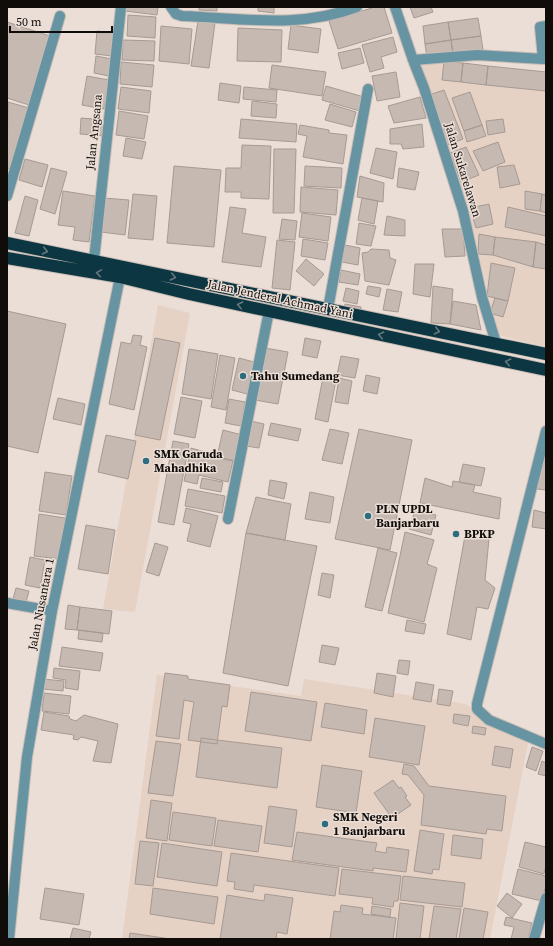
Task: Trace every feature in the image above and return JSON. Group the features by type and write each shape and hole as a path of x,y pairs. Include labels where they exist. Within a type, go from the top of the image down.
{"highway":[{"name":"Jalan Jenderal Achmad Yani","path":"7,243 546,354"},
{"name":"Jalan Jenderal Achmad Yani","path":"7,258 120,277 269,312 546,370"}],"street":[{"name":"Jalan Angsana","path":"94,260 121,7"},
{"path":"171,7 176,14 182,16 272,22 314,19 345,12 357,7"},
{"name":"Jalan Sukarelawan","path":"395,7 424,88 463,210 482,297 496,343"},
{"path":"7,196 60,16"},
{"path":"413,60 477,55 543,59 540,27 546,26"},
{"path":"328,309 368,89"},
{"name":"Jalan Nusantara 1","path":"9,939 27,757 52,611 120,277"},
{"path":"228,519 269,312"},
{"path":"546,431 477,704 477,709 489,720 546,744"},
{"path":"7,603 52,611"},
{"path":"534,939 546,898"}],"shaded area":[{"path":"420,62 546,75 546,347 498,335 474,233"},
{"name":"SMK Garuda Mahadhika","path":"158,305 190,313 135,612 103,609"},
{"name":"SMK Negeri 1 Banjarbaru","path":"157,675 301,696 304,679 466,704 528,743 490,939 122,939"}],"building":[{"path":"126,7 158,7 157,15 125,11"},
{"path":"199,7 217,7 217,11 199,10"},
{"path":"258,7 274,7 274,13 258,11"},
{"path":"375,7 384,7 392,33 338,49 329,21"},
{"path":"410,7 431,7 433,12 414,18"},
{"path":"128,15 156,17 155,38 127,36"},
{"path":"478,18 481,36 451,40 448,22"},
{"path":"198,21 215,23 209,68 191,66"},
{"path":"7,22 50,36 29,105 7,98"},
{"path":"448,22 451,40 425,44 423,26"},
{"path":"291,25 321,29 318,53 288,49"},
{"path":"161,26 192,29 189,64 159,61"},
{"path":"238,28 282,30 281,62 237,61"},
{"path":"97,31 114,33 112,56 95,54"},
{"path":"481,36 483,50 453,54 451,40"},
{"path":"393,37 397,52 381,57 384,68 370,72 362,45"},
{"path":"123,40 155,41 154,61 122,60"},
{"path":"451,40 453,54 427,58 425,44"},
{"path":"360,48 364,63 342,69 338,53"},
{"path":"96,56 112,59 109,76 94,73"},
{"path":"444,61 463,63 461,82 442,80"},
{"path":"121,62 154,65 152,87 120,84"},
{"path":"463,63 488,66 486,85 461,82"},
{"path":"272,65 326,72 322,96 269,88"},
{"path":"488,66 546,72 546,91 486,85"},
{"path":"396,72 400,97 377,101 372,76"},
{"path":"87,76 109,80 104,109 82,105"},
{"path":"220,83 241,86 239,103 218,100"},
{"path":"326,86 364,97 360,111 322,100"},
{"path":"121,87 151,91 149,113 118,109"},
{"path":"244,87 277,90 276,102 243,99"},
{"path":"444,90 463,139 447,145 429,95"},
{"path":"470,92 482,125 464,131 452,98"},
{"path":"420,97 426,118 394,123 388,106"},
{"path":"252,101 277,104 276,118 251,116"},
{"path":"8,102 29,108 11,169 7,168"},
{"path":"330,104 356,112 352,127 325,120"},
{"path":"119,111 148,116 144,139 116,135"},
{"path":"81,118 106,120 105,136 80,134"},
{"path":"241,119 297,124 296,142 239,138"},
{"path":"503,119 505,132 488,135 486,121"},
{"path":"422,124 424,147 403,149 401,144 390,144 390,129"},
{"path":"300,125 329,130 329,133 347,135 343,164 303,157 307,136 298,134"},
{"path":"482,125 486,136 467,142 464,131"},
{"path":"126,138 146,142 142,159 123,156"},
{"path":"498,142 505,162 483,171 473,151"},
{"path":"242,145 271,146 269,199 241,198 241,192 225,192 226,168 241,168"},
{"path":"466,147 479,175 461,182 450,153"},
{"path":"376,148 397,152 393,179 370,173"},
{"path":"274,149 296,149 294,213 273,213"},
{"path":"25,159 48,165 42,187 19,180"},
{"path":"514,165 520,184 500,188 497,167"},
{"path":"174,166 221,170 214,247 167,243"},
{"path":"305,166 342,168 341,188 304,186"},
{"path":"51,168 67,172 55,214 40,209"},
{"path":"399,168 419,172 415,190 397,187"},
{"path":"360,176 384,183 383,202 357,197"},
{"path":"301,187 338,190 336,215 300,212"},
{"path":"63,191 95,196 89,242 73,240 75,227 58,225"},
{"path":"525,191 542,194 540,211 525,209"},
{"path":"133,194 157,196 153,240 128,238"},
{"path":"542,194 546,195 546,213 540,211"},
{"path":"25,196 38,200 29,236 15,233"},
{"path":"104,198 129,200 125,235 101,232"},
{"path":"362,198 378,201 374,224 358,220"},
{"path":"489,204 493,224 476,228 470,208"},
{"path":"230,207 246,209 242,233 266,237 261,267 222,262"},
{"path":"508,207 546,216 546,236 505,227"},
{"path":"302,213 331,217 328,241 299,237"},
{"path":"387,216 405,220 405,236 384,235"},
{"path":"282,219 297,221 295,240 279,239"},
{"path":"359,223 376,226 371,246 356,244"},
{"path":"442,229 463,229 465,256 445,257"},
{"path":"479,234 495,237 493,255 478,254"},
{"path":"495,237 536,242 533,267 493,255"},
{"path":"303,239 328,243 325,260 301,256"},
{"path":"277,240 295,242 290,290 272,288"},
{"path":"536,242 546,245 546,269 533,267"},
{"path":"345,245 360,248 358,265 342,262"},
{"path":"371,249 389,250 390,258 396,260 389,285 365,281 362,253 368,252"},
{"path":"306,259 324,274 314,286 296,271"},
{"path":"491,263 515,268 508,301 487,296"},
{"path":"415,264 434,264 430,297 413,294"},
{"path":"341,270 360,274 358,285 339,282"},
{"path":"368,286 381,288 379,297 366,294"},
{"path":"433,286 453,289 450,324 431,323"},
{"path":"346,288 359,291 357,304 343,301"},
{"path":"387,289 402,292 398,312 383,310"},
{"path":"495,298 508,301 503,317 490,313"},
{"path":"453,301 476,305 481,330 450,324"},
{"path":"345,304 361,307 361,313 344,310"},
{"path":"7,311 66,324 38,453 7,446"},
{"path":"133,335 142,336 140,345 147,347 134,410 109,404 121,342 131,344"},
{"path":"155,338 180,343 160,440 135,435"},
{"path":"305,338 321,341 317,358 302,355"},
{"path":"265,348 288,352 278,404 255,400"},
{"path":"189,349 218,354 211,399 182,394"},
{"path":"220,355 235,358 226,410 211,407"},
{"path":"341,356 359,359 355,378 337,375"},
{"name":"Tahu Sumedang","path":"239,358 254,362 247,394 232,390"},
{"path":"366,375 380,378 377,394 363,391"},
{"path":"323,377 336,380 328,422 315,419"},
{"path":"339,378 352,381 348,404 335,402"},
{"path":"181,397 202,401 195,438 174,434"},
{"path":"58,398 85,404 81,425 53,419"},
{"path":"229,399 245,402 241,426 225,423"},
{"path":"251,421 264,424 259,448 246,446"},
{"path":"271,423 301,429 298,441 268,435"},
{"path":"330,429 349,433 342,464 322,460"},
{"path":"359,429 412,440 390,550 335,539"},
{"path":"223,430 242,435 236,461 217,457"},
{"path":"106,435 136,441 128,479 98,472"},
{"path":"173,441 189,444 174,525 158,522"},
{"path":"191,448 205,452 205,455 233,461 228,482 199,475 197,484 184,481"},
{"path":"542,460 546,461 546,490 537,489"},
{"path":"463,464 485,468 481,486 459,482"},
{"path":"45,472 72,476 66,515 39,511"},
{"path":"202,478 223,482 221,492 200,488"},
{"path":"425,478 452,487 453,481 475,485 473,492 501,498 499,519 420,503"},
{"path":"270,480 287,483 284,499 268,495"},
{"path":"188,489 225,496 222,513 185,506"},
{"path":"310,492 334,497 330,523 305,519"},
{"path":"256,497 291,504 285,540 246,533"},
{"path":"186,508 218,516 210,547 187,541 191,524 183,522"},
{"path":"534,510 546,513 546,529 532,527"},
{"path":"415,511 436,515 431,535 409,529"},
{"path":"39,514 65,518 60,559 34,556"},
{"path":"86,525 115,530 108,574 78,569"},
{"path":"405,532 434,540 427,564 437,568 424,622 388,613"},
{"path":"246,533 317,546 288,686 223,673"},
{"path":"465,536 489,539 485,580 495,588 488,609 477,607 471,640 447,634"},
{"path":"155,543 168,547 159,576 146,572"},
{"path":"378,548 397,553 382,611 365,607"},
{"path":"30,557 45,560 40,588 25,585"},
{"path":"322,573 334,575 330,598 318,595"},
{"path":"16,588 29,591 26,602 13,599"},
{"path":"68,605 80,607 77,630 65,629"},
{"path":"80,607 112,611 109,634 77,630"},
{"path":"407,620 426,624 424,634 405,631"},
{"path":"79,630 103,633 102,642 78,639"},
{"path":"322,645 339,648 335,665 319,662"},
{"path":"62,647 103,653 100,671 59,666"},
{"path":"399,660 410,661 408,675 397,673"},
{"path":"54,668 80,671 78,690 65,688 66,680 53,678"},
{"path":"165,673 188,676 188,679 230,685 227,707 222,706 217,744 188,740 194,702 184,700 179,739 156,736"},
{"path":"377,673 396,676 393,697 374,693"},
{"path":"43,679 64,681 63,691 42,689"},
{"path":"416,682 434,685 431,702 413,699"},
{"path":"439,689 453,691 450,706 437,704"},
{"path":"251,692 317,702 311,741 245,731"},
{"path":"44,693 71,696 69,714 42,711"},
{"path":"325,703 367,710 364,734 321,727"},
{"path":"44,712 69,716 70,719 76,721 84,715 118,724 111,763 93,761 98,741 81,737 78,740 73,739 74,735 41,730"},
{"path":"454,714 470,716 468,726 453,723"},
{"path":"375,718 425,726 419,765 369,757"},
{"path":"473,726 486,728 485,735 472,733"},
{"path":"201,738 282,748 277,788 196,777"},
{"path":"156,741 181,744 173,796 148,793"},
{"path":"495,746 513,749 510,768 492,765"},
{"path":"532,747 543,751 536,771 526,767"},
{"path":"542,761 546,763 546,776 538,774"},
{"path":"404,764 414,766 429,786 506,796 502,831 487,829 486,834 421,825 424,795 408,775 402,774"},
{"path":"322,765 362,771 356,813 316,807"},
{"path":"393,780 399,788 401,787 407,796 405,797 411,805 392,818 374,793"},
{"path":"151,800 172,803 167,841 146,838"},
{"path":"269,806 297,810 292,847 264,843"},
{"path":"173,812 216,818 212,846 169,840"},
{"path":"218,820 262,826 258,852 214,846"},
{"path":"420,830 444,834 439,870 433,869 432,874 414,871"},
{"path":"297,832 377,843 375,851 386,853 387,847 409,850 406,872 373,868 373,871 292,860"},
{"path":"453,835 483,839 481,859 451,855"},
{"path":"140,841 159,843 153,886 135,884"},
{"path":"525,842 546,847 546,865 544,874 519,867"},
{"path":"162,843 222,852 217,886 157,877"},
{"path":"231,853 339,868 335,896 254,885 253,892 234,889 235,882 227,881"},
{"path":"342,869 401,876 398,901 394,901 393,907 372,904 373,898 339,894"},
{"path":"518,869 546,876 546,885 542,901 512,894"},
{"path":"403,876 465,883 462,907 400,900"},
{"path":"45,888 84,894 79,925 40,919"},
{"path":"153,888 218,897 214,924 150,914"},
{"path":"507,893 522,904 512,918 497,906"},
{"path":"265,894 293,898 287,934 277,932 276,939 220,939 227,895 264,901"},
{"path":"400,903 424,906 420,939 396,939"},
{"path":"341,905 363,908 362,914 396,918 393,939 330,939 334,911 340,912"},
{"path":"372,906 391,909 390,917 371,914"},
{"path":"434,906 461,909 456,939 429,939"},
{"path":"464,908 488,912 483,939 459,939"},
{"path":"506,917 532,923 528,939 511,939 514,927 504,925"},
{"path":"73,928 91,932 89,939 70,939"},
{"path":"130,933 171,939 129,939"}],"place":[{"name":"Tahu Sumedang","path":"243,376"},
{"name":"SMK Garuda Mahadhika","path":"146,461"},
{"name":"PLN UPDL Banjarbaru","path":"368,516"},
{"name":"BPKP","path":"456,534"},
{"name":"SMK Negeri 1 Banjarbaru","path":"325,824"}]}
